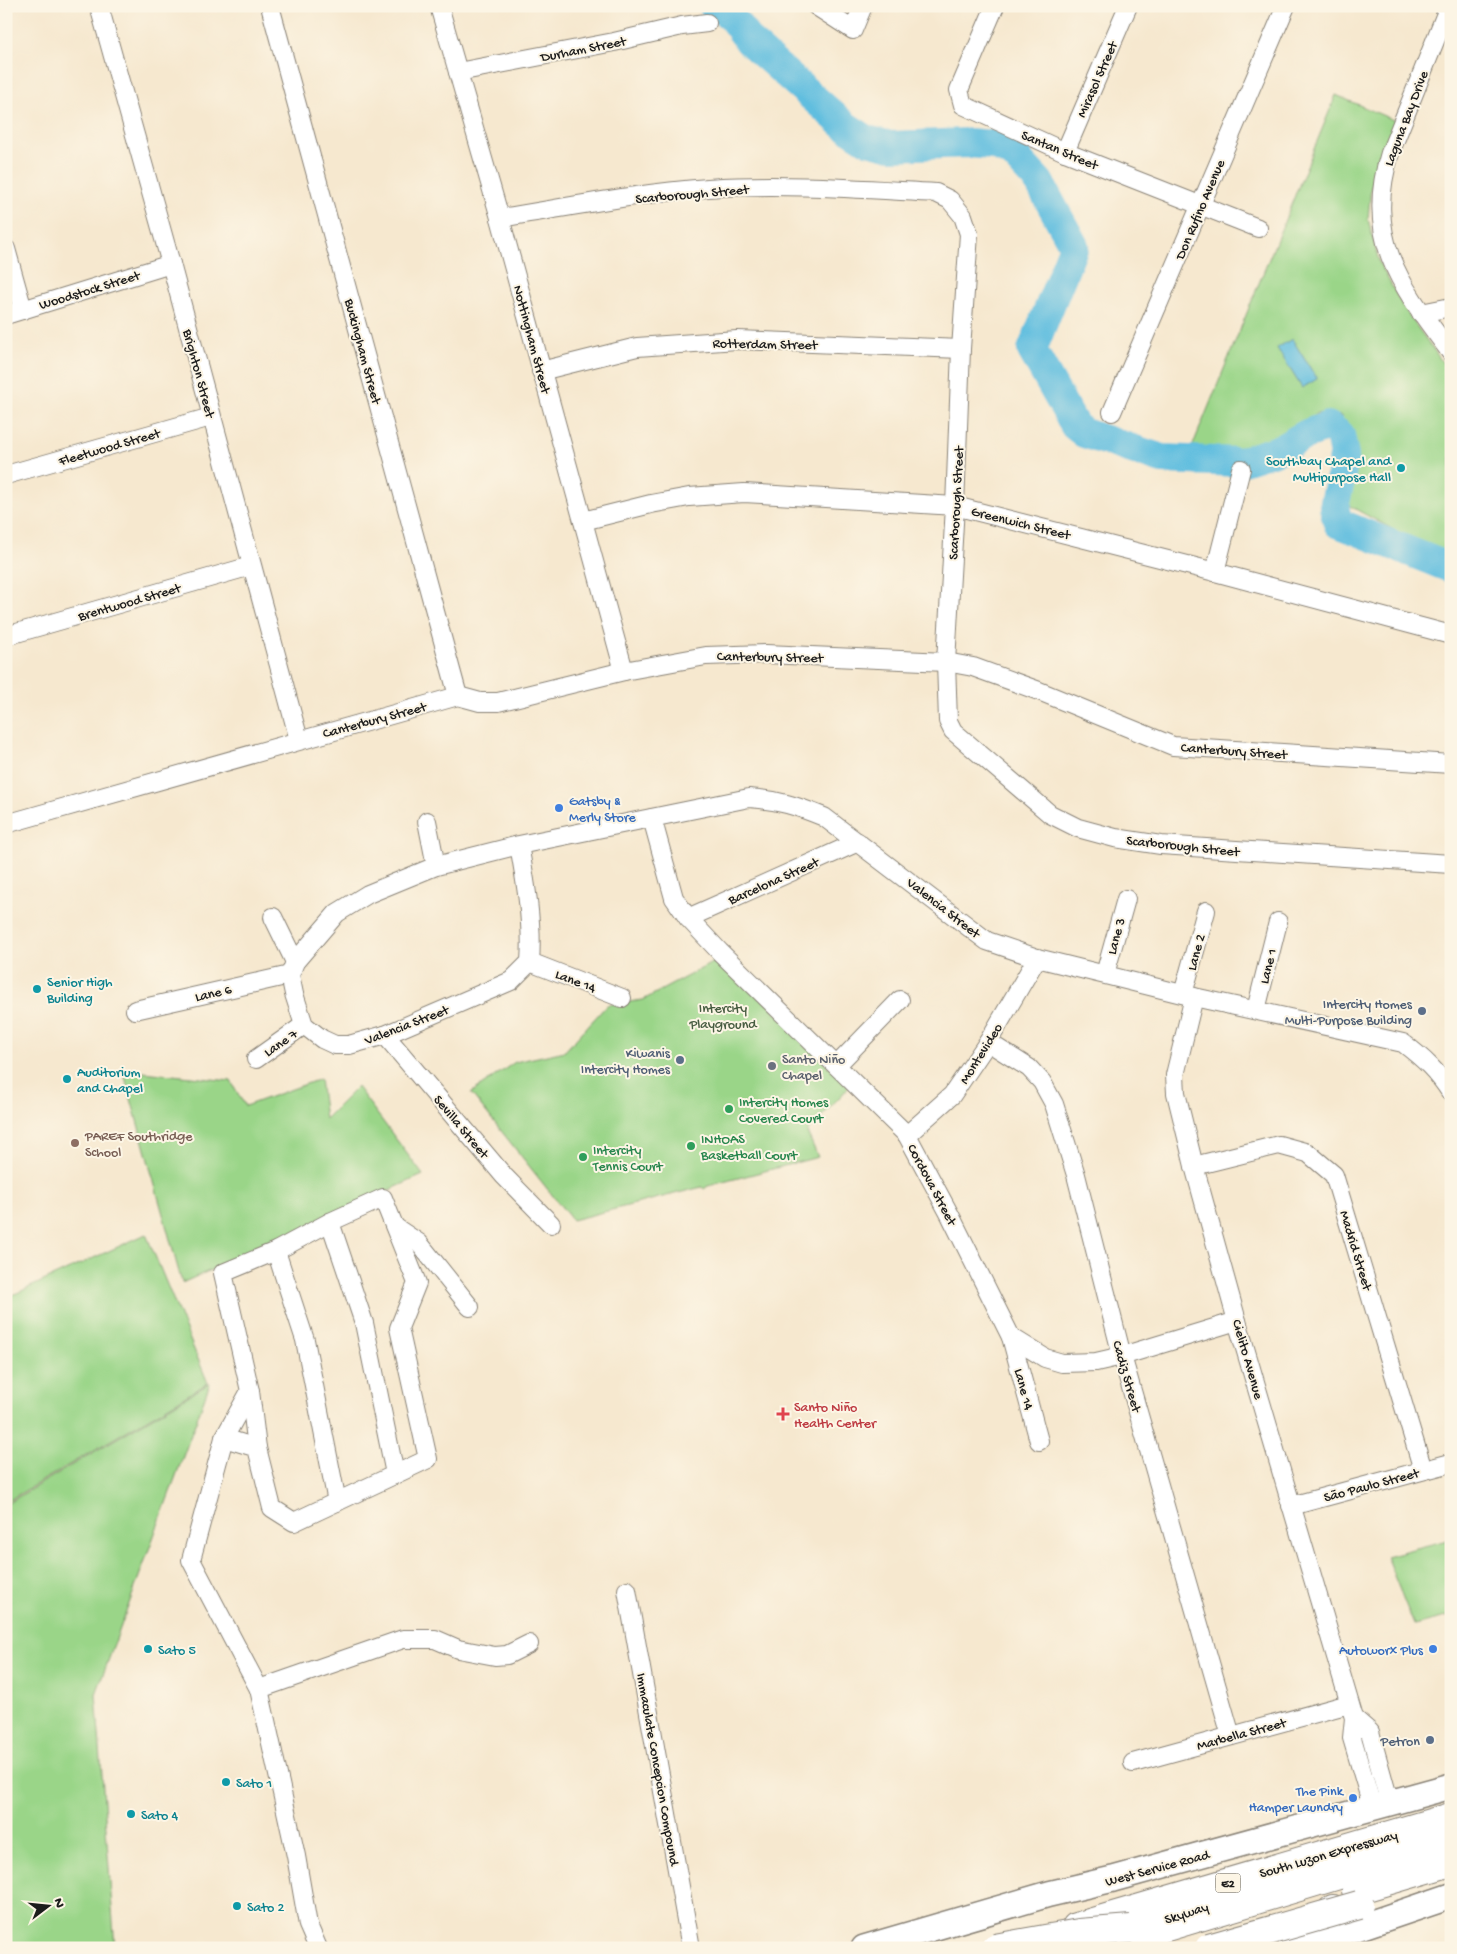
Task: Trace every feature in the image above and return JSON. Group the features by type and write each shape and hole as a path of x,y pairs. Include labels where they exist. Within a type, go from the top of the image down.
{"highway":[{"name":"South Luzon Expressway","path":"1005,1948 1451,1817"},
{"name":"Skyway","path":"1064,1948 1132,1929 1451,1828"},
{"name":"Skyway","path":"1097,1948 1451,1841"},
{"path":"1209,1948 1357,1898 1451,1862"},
{"path":"1158,1948 1357,1898 1451,1878"},
{"path":"1292,1948 1357,1898"},
{"name":"E2","path":"995,1948 1079,1933 1132,1929"}],"main road":[{"name":"West Service Road","path":"864,1948 1049,1894 1113,1879 1451,1786"},
{"path":"1298,1948 1451,1896"}],"street":[{"name":"Brighton Street","path":"99,6 171,264 299,740"},
{"name":"Buckingham Street","path":"270,6 458,696"},
{"name":"Nottingham Street","path":"439,6 500,218 624,671"},
{"path":"816,6 853,30 863,6"},
{"name":"Santan Street","path":"995,6 959,90 963,105 1065,152 1258,228"},
{"name":"Mirasol Street","path":"1065,152 1128,6"},
{"name":"Don Rufino Avenue","path":"1112,412 1286,6"},
{"name":"Laguna Bay Drive","path":"1450,6 1390,153 1384,174 1380,204 1386,246 1393,266 1421,314 1451,354"},
{"name":"Durham Street","path":"458,72 614,42 682,26 706,23"},
{"name":"Scarborough Street","path":"500,218 708,188 812,186 936,193 950,200 964,216 969,234 961,349 956,506 946,662 948,721 953,731 1050,814 1078,828 1115,838 1161,845 1451,864"},
{"path":"6,249 14,312"},
{"name":"Woodstock Street","path":"14,312 171,264"},
{"path":"1421,314 1451,307"},
{"name":"Rotterdam Street","path":"542,371 637,346 737,340 961,349"},
{"name":"Fleetwood Street","path":"6,475 211,417"},
{"path":"1215,572 1241,469"},
{"name":"Greenwich Street","path":"583,521 679,499 744,493 956,506 1451,635"},
{"name":"Brentwood Street","path":"6,636 252,566"},
{"name":"Canterbury Street","path":"6,824 458,696 480,702 498,702 624,671 706,656 766,654 946,662 973,667 1014,682 1173,746 1451,764"},
{"name":"Valencia Street","path":"293,968 337,913 368,894 436,866 519,845 748,798 772,800 824,816 987,941 1037,958 1189,996 1403,1043 1422,1057 1439,1074 1451,1093"},
{"name":"Cordova Street","path":"652,818 674,898 688,918 720,952 907,1135 950,1214 1011,1336"},
{"path":"427,821 436,866"},
{"name":"Barcelona Street","path":"688,918 858,842"},
{"path":"519,845 527,892 532,942 530,962"},
{"name":"Lane 3","path":"1105,974 1126,899"},
{"name":"Lane 2","path":"1189,996 1206,911"},
{"path":"273,917 293,968 294,994 304,1025"},
{"name":"Lane 1","path":"1256,1010 1278,922"},
{"name":"Montevideo","path":"907,1135 952,1095 988,1042 1037,958"},
{"name":"Valencia Street","path":"304,1025 322,1039 336,1045 349,1045 385,1035 511,981 530,962"},
{"name":"Lane 14","path":"530,962 622,998"},
{"name":"Lane 6","path":"135,1010 293,968"},
{"name":"Cielito Avenue","path":"1189,996 1175,1075 1176,1093 1194,1166 1237,1320 1352,1711 1352,1738 1361,1769 1381,1806"},
{"path":"837,1065 900,1000"},
{"name":"Lane 7","path":"256,1059 304,1025"},
{"name":"Sevilla Street","path":"385,1035 504,1176 546,1219"},
{"name":"Cadiz Street","path":"988,1042 1029,1068 1042,1082 1054,1104 1076,1175 1122,1356 1231,1736"},
{"name":"Madrid Street","path":"1194,1166 1280,1145 1308,1153 1334,1175 1423,1470"},
{"path":"417,1283 383,1198 330,1222 276,1251 223,1273 250,1391 257,1448 272,1508 294,1522 428,1459 399,1328 417,1283 442,1271"},
{"path":"330,1222 364,1323 395,1474"},
{"path":"395,1228 419,1243 470,1306"},
{"path":"276,1251 305,1340 337,1502"},
{"path":"1011,1336 1045,1358 1062,1363 1096,1362 1122,1356 1237,1320"},
{"name":"Lane 14","path":"1011,1336 1040,1441"},
{"path":"250,1391 224,1438 191,1560 259,1689 296,1856 308,1925 318,1948"},
{"path":"224,1438 257,1448"},
{"name":"São Paulo Street","path":"1291,1506 1451,1463"},
{"name":"Immaculate Concepcion Compound","path":"627,1590 691,1948"},
{"path":"259,1689 403,1639 435,1639 458,1649 496,1656 507,1655 530,1644"},
{"name":"Cielito Avenue","path":"1352,1711 1370,1732 1379,1764 1381,1806"},
{"name":"Marbella Street","path":"1132,1763 1231,1736 1352,1711"},
{"path":"1361,1769 1379,1764"},
{"path":"304,1948 308,1925"}],"green space":[{"path":"1336,95 1398,122 1371,187 1368,219 1379,262 1403,307 1451,374 1451,561 1348,505 1352,460 1349,440 1341,416 1317,413 1278,444 1230,450 1190,452"},
{"name":"Intercity Playground","path":"723,957 849,1087 807,1132 818,1157 708,1186 704,1189 702,1187 572,1220 471,1093 515,1062 565,1051 607,1005 643,1000"},
{"path":"123,1070 231,1081 245,1106 320,1079 325,1119 357,1087 423,1175 182,1283"},
{"path":"146,1234 208,1383 6,1502 6,1298"},
{"path":"210,1383 96,1694 115,1948 6,1948 6,1504"},
{"path":"1451,1539 1451,1616 1414,1625 1386,1556"}],"water":[{"path":"1292,339 1317,379 1302,388 1277,348"}],"waterway":[{"path":"714,6 730,15 749,41 844,125 867,140 891,146 968,143 994,145 1013,154 1039,182 1074,246 1032,350 1075,426 1084,433 1162,459 1240,462 1281,449 1307,434 1328,426 1340,435 1344,455 1334,507 1338,523 1451,567"}],"place":[{"name":"Southbay Chapel and Multipurpose Hall","path":"1401,468"},
{"name":"Gatsby & Merly Store","path":"559,808"},
{"name":"Senior High Building","path":"37,989"},
{"name":"Intercity Homes Multi-Purpose Building","path":"1422,1011"},
{"name":"Kiwanis Intercity Homes","path":"680,1060"},
{"name":"Santo Niño Chapel","path":"772,1066"},
{"name":"Auditorium and Chapel","path":"67,1079"},
{"name":"Intercity Homes Covered Court","path":"729,1109"},
{"name":"PAREF Southridge School","path":"75,1143"},
{"name":"INHOAS Basketball Court","path":"691,1146"},
{"name":"Intercity Tennis Court","path":"583,1157"},
{"name":"Santo Niño Health Center","path":"783,1414"},
{"name":"Sato 5","path":"148,1649"},
{"name":"Autoworx Plus","path":"1433,1649"},
{"name":"Petron","path":"1430,1740"},
{"name":"Sato 1","path":"226,1782"},
{"name":"The Pink Hamper Laundry","path":"1353,1798"},
{"name":"Sato 4","path":"131,1814"},
{"name":"Sato 2","path":"237,1906"}]}
